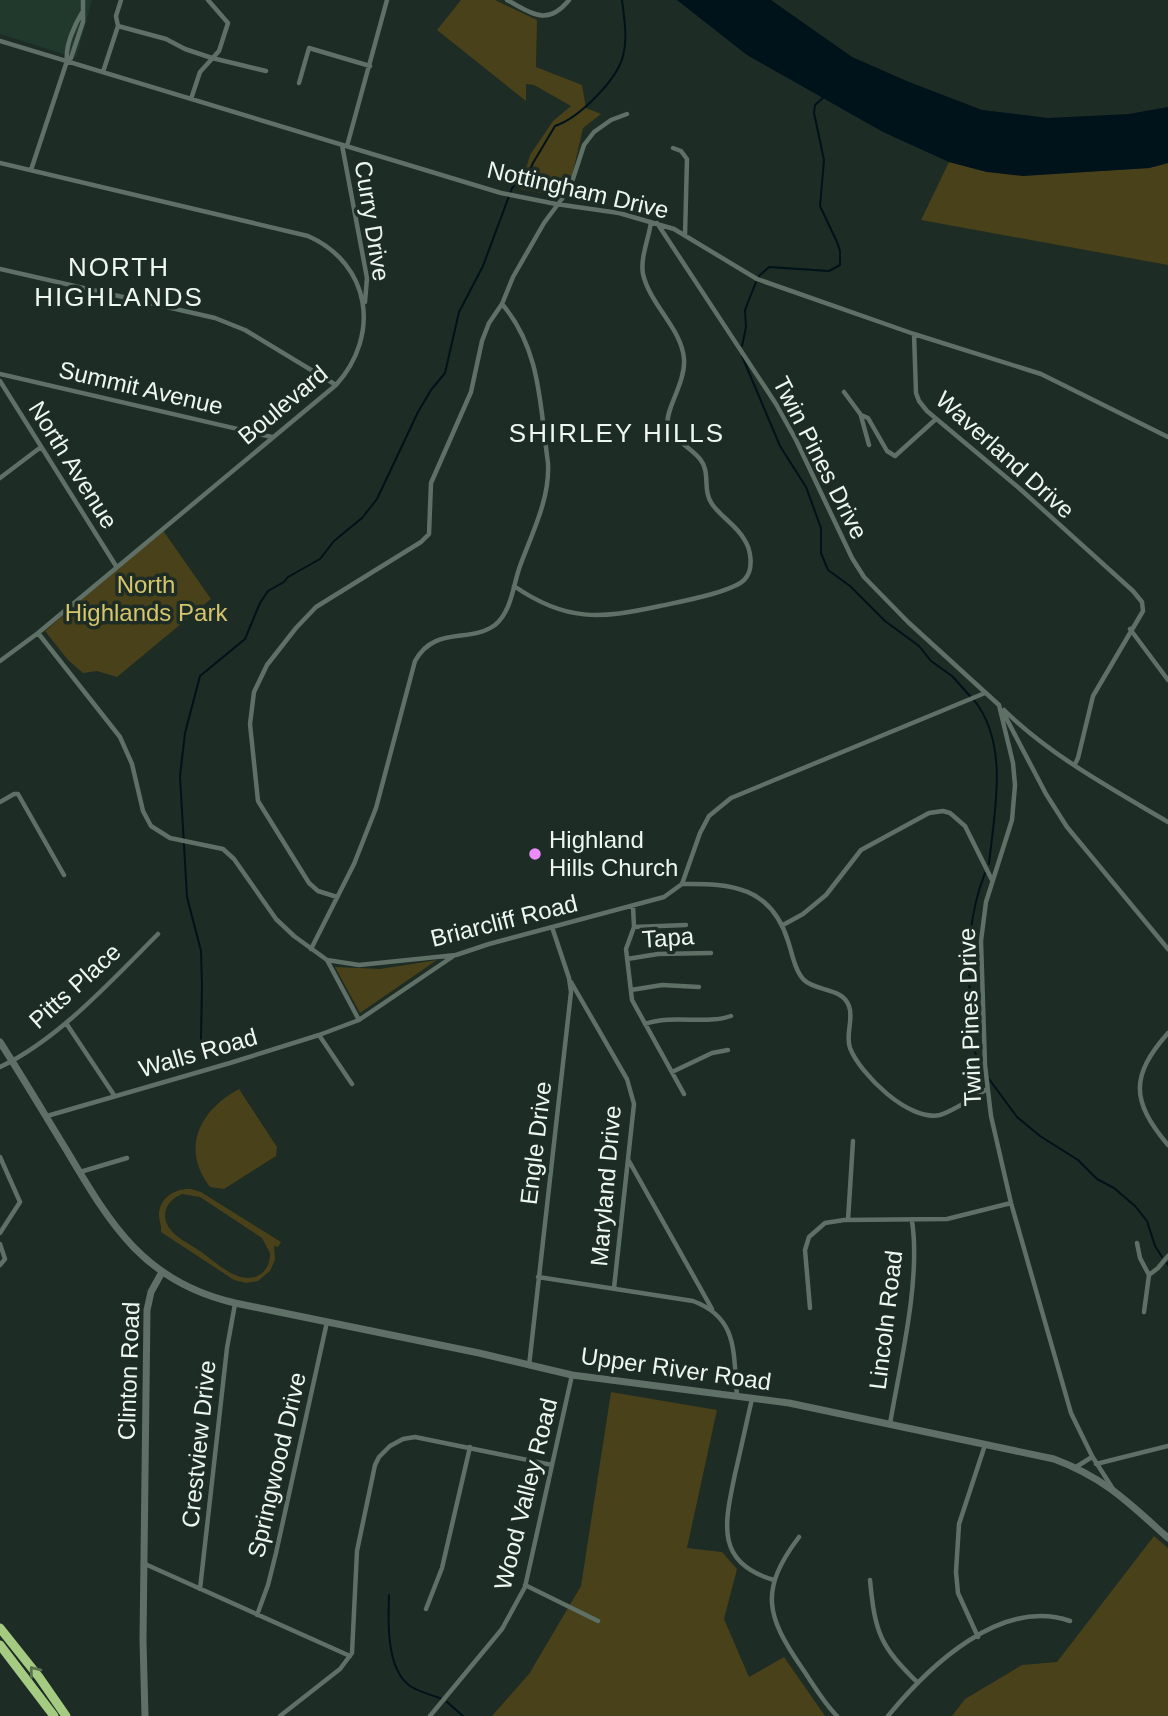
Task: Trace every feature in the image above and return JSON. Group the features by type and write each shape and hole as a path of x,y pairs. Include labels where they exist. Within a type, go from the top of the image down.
{"highway":[{"path":"0,1628 66,1716"},
{"path":"0,1645 54,1716"}],"street":[{"path":"31,170 67,61 66,54 83,11 83,0"},
{"path":"103,72 118,26 116,16 121,0"},
{"path":"191,99 200,72 219,51 228,23 208,0"},
{"path":"344,145 370,66 387,0"},
{"path":"507,0 542,17 557,13 569,0"},
{"path":"118,26 166,39 212,58 266,71"},
{"name":"Nottingham Drive","path":"0,41 506,194 619,213 654,222 674,229 757,279 783,290 1041,374 1168,437"},
{"path":"299,83 309,48 370,66"},
{"path":"337,897 318,891 309,883 258,801 250,724 254,692 267,665 316,607 421,542 429,534 431,483 471,392 486,331 502,304 513,277 556,204 570,188 584,145 594,132 611,120 627,114"},
{"name":"Curry Drive","path":"344,145 367,278 364,304"},
{"path":"673,148 681,151 687,159 685,236"},
{"name":"Boulevard","path":"0,163 308,236 327,246 343,262 356,281 364,304 364,328 360,344 351,366 336,385 38,633 0,661"},
{"path":"514,586 554,609 570,613 608,614 664,606 724,590 740,583 749,572 749,554 743,537 710,502 704,464 668,426 667,415 680,387 684,362 680,341 658,308 643,272 654,222"},
{"name":"Twin Pines Drive","path":"654,222 776,404 864,577 908,622 999,705 1013,763 1014,806 1008,836 986,902 981,941 987,1089 1011,1203 1071,1413 1096,1464 1113,1489"},
{"path":"0,269 215,318 245,330 336,385"},
{"path":"311,949 354,864 376,808 410,675 419,654 424,648 441,639 479,632 495,625 505,612 541,511 549,475 533,361 522,331 502,304"},
{"name":"Waverland Drive","path":"914,334 916,393 919,401 936,419 1019,488 1142,602 1143,611 1130,629"},
{"name":"Summit Avenue","path":"0,374 273,437"},
{"name":"North Avenue","path":"0,381 116,566"},
{"path":"844,392 860,415 869,444"},
{"path":"860,415 868,418 887,451 895,456 936,419"},
{"path":"0,478 41,447"},
{"path":"1075,764 1079,758 1093,696 1130,629 1168,680"},
{"name":"Briarcliff Road","path":"38,633 120,737 132,764 143,811 151,826 164,836 218,846 229,853 276,919 327,960 359,965 456,955 664,897 682,884"},
{"path":"985,693 731,798 709,816 682,884 719,884 743,889 767,904 783,925 802,977 811,985 839,995 847,1002 850,1011 850,1048 864,1069 888,1095 915,1111 935,1115 951,1110 987,1089"},
{"path":"999,705 1018,724 1075,764 1168,822"},
{"path":"999,705 1046,794 1067,827 1168,949"},
{"path":"0,802 17,793 64,875"},
{"path":"783,925 803,914 826,895 861,850 929,813 950,813 965,826 992,880"},
{"path":"633,906 634,927 626,947 632,1000 684,1094"},
{"path":"634,927 686,925"},
{"name":"Engle Drive","path":"528,1366 571,992 552,927"},
{"name":"Pitts Place","path":"0,1067 79,1013 158,934"},
{"name":"Tapa","path":"627,959 658,954 711,953"},
{"name":"Walls Road","path":"46,1116 319,1035 359,1020 456,955"},
{"path":"327,960 359,1020"},
{"name":"Maryland Drive","path":"569,978 632,1090 634,1114 614,1288"},
{"path":"631,990 662,985 699,986"},
{"path":"645,1024 669,1018 719,1019 731,1016"},
{"path":"65,1023 114,1096"},
{"path":"1168,1033 1145,1063 1140,1082 1142,1106 1168,1144"},
{"path":"319,1035 352,1084"},
{"name":"Clinton Road","path":"0,1042 124,1239 162,1272 151,1292 148,1310 145,1716"},
{"path":"671,1072 712,1053 728,1050"},
{"path":"848,1220 853,1141"},
{"path":"0,1157 20,1202 0,1233"},
{"path":"80,1173 127,1158"},
{"path":"629,1160 713,1310 725,1324 730,1337 737,1395"},
{"path":"810,1308 806,1243 813,1232 825,1223 962,1217 1011,1203"},
{"name":"Lincoln Road","path":"890,1424 911,1293 915,1241 912,1221"},
{"path":"0,1244 5,1259 0,1265"},
{"path":"1138,1244 1140,1258 1149,1275 1143,1312"},
{"path":"1149,1275 1168,1256"},
{"name":"Upper River Road","path":"162,1272 203,1294 235,1303 479,1353 528,1366 572,1375 737,1395 1046,1457 1075,1467 1113,1489 1168,1538"},
{"path":"538,1278 693,1301 713,1310"},
{"name":"Crestview Drive","path":"200,1589 227,1348 235,1303"},
{"name":"Springwood Drive","path":"257,1615 276,1553 327,1322"},
{"name":"Wood Valley Road","path":"430,1716 502,1629 526,1586 572,1375"},
{"path":"752,1398 727,1513 727,1534 733,1551 742,1564 753,1572 774,1580"},
{"path":"280,1716 340,1670 351,1656 355,1641 357,1551 379,1458 395,1442 415,1437 552,1465"},
{"path":"978,1637 958,1593 956,1572 959,1524 985,1444"},
{"path":"1096,1464 1168,1446"},
{"path":"426,1609 442,1568 470,1447"},
{"path":"1075,1467 1092,1456"},
{"path":"799,1537 785,1556 774,1580 772,1603 780,1634 837,1716"},
{"path":"145,1564 351,1656"},
{"path":"870,1580 880,1638 895,1661 918,1684"},
{"path":"526,1586 598,1621"},
{"path":"888,1716 945,1657 1002,1624 1030,1615 1047,1615 1070,1621"}],"shaded area":[{"path":"0,0 92,0 76,58 0,34"},
{"path":"677,0 771,0 852,57 982,110 1048,118 1129,114 1168,107 1168,163 1149,168 1023,176 987,172 949,162 883,132 747,55"}],"green space":[{"path":"461,0 495,0 537,20 536,67 582,85 586,108 601,114 583,128 567,198 520,189 530,155 553,121 571,106 534,85 526,84 526,101 437,30"},
{"path":"949,162 987,172 1099,171 1149,168 1168,163 1168,265 921,220"},
{"name":"North Highlands Park","path":"162,529 211,599 117,677 97,671 83,673 68,660 45,631"},
{"path":"437,960 360,1013 335,967 380,969"},
{"path":"239,1089 277,1147 276,1156 224,1189 210,1187 196,1158 199,1131 214,1108"},
{"path":"185,1189 201,1192 281,1242 278,1247 274,1246 275,1260 270,1271 258,1281 246,1283 234,1280 161,1232 159,1215 162,1204 169,1195","holes":["182,1194 200,1197 262,1238 270,1253 268,1264 262,1273 254,1277 238,1276 221,1267 169,1228 165,1214 170,1202"]},
{"path":"611,1392 717,1410 687,1548 722,1552 737,1569 724,1619 749,1677 784,1657 825,1716 492,1716 529,1674 581,1586"},
{"path":"1154,1536 1168,1548 1168,1716 952,1716 965,1699 1022,1665 1057,1662"}],"waterway":[{"path":"201,1039 201,951 187,897 180,776 185,733 200,676 245,639 268,591 320,559 334,541 362,518 377,499 418,412 445,373 459,312 483,266 512,188 529,172 555,126 575,115 596,97 619,66 625,42 622,0"},
{"path":"759,276 769,267 829,271 840,265 837,242 820,206 824,160 814,113 815,105 824,97"},
{"path":"742,346 746,327 745,310 756,282"},
{"path":"742,356 780,446 806,487 821,528 821,553 828,570 850,586 885,621 919,646 931,661 952,676 970,696"},
{"path":"974,700 985,718 996,758 996,802 989,864"},
{"path":"983,1069 975,1053 972,1036 969,968 972,921 985,873"},
{"path":"989,1079 1017,1117 1040,1136 1078,1160 1097,1179 1114,1188 1135,1206 1147,1221 1155,1246 1162,1257"},
{"path":"389,1595 390,1644 396,1668 410,1686 442,1699"},
{"path":"447,1702 463,1716"}],"place":[{"name":"Highland Hills Church","path":"535,854"}],"district":[{"name":"NORTH HIGHLANDS","path":"119,282"},
{"name":"SHIRLEY HILLS","path":"617,433"}]}
